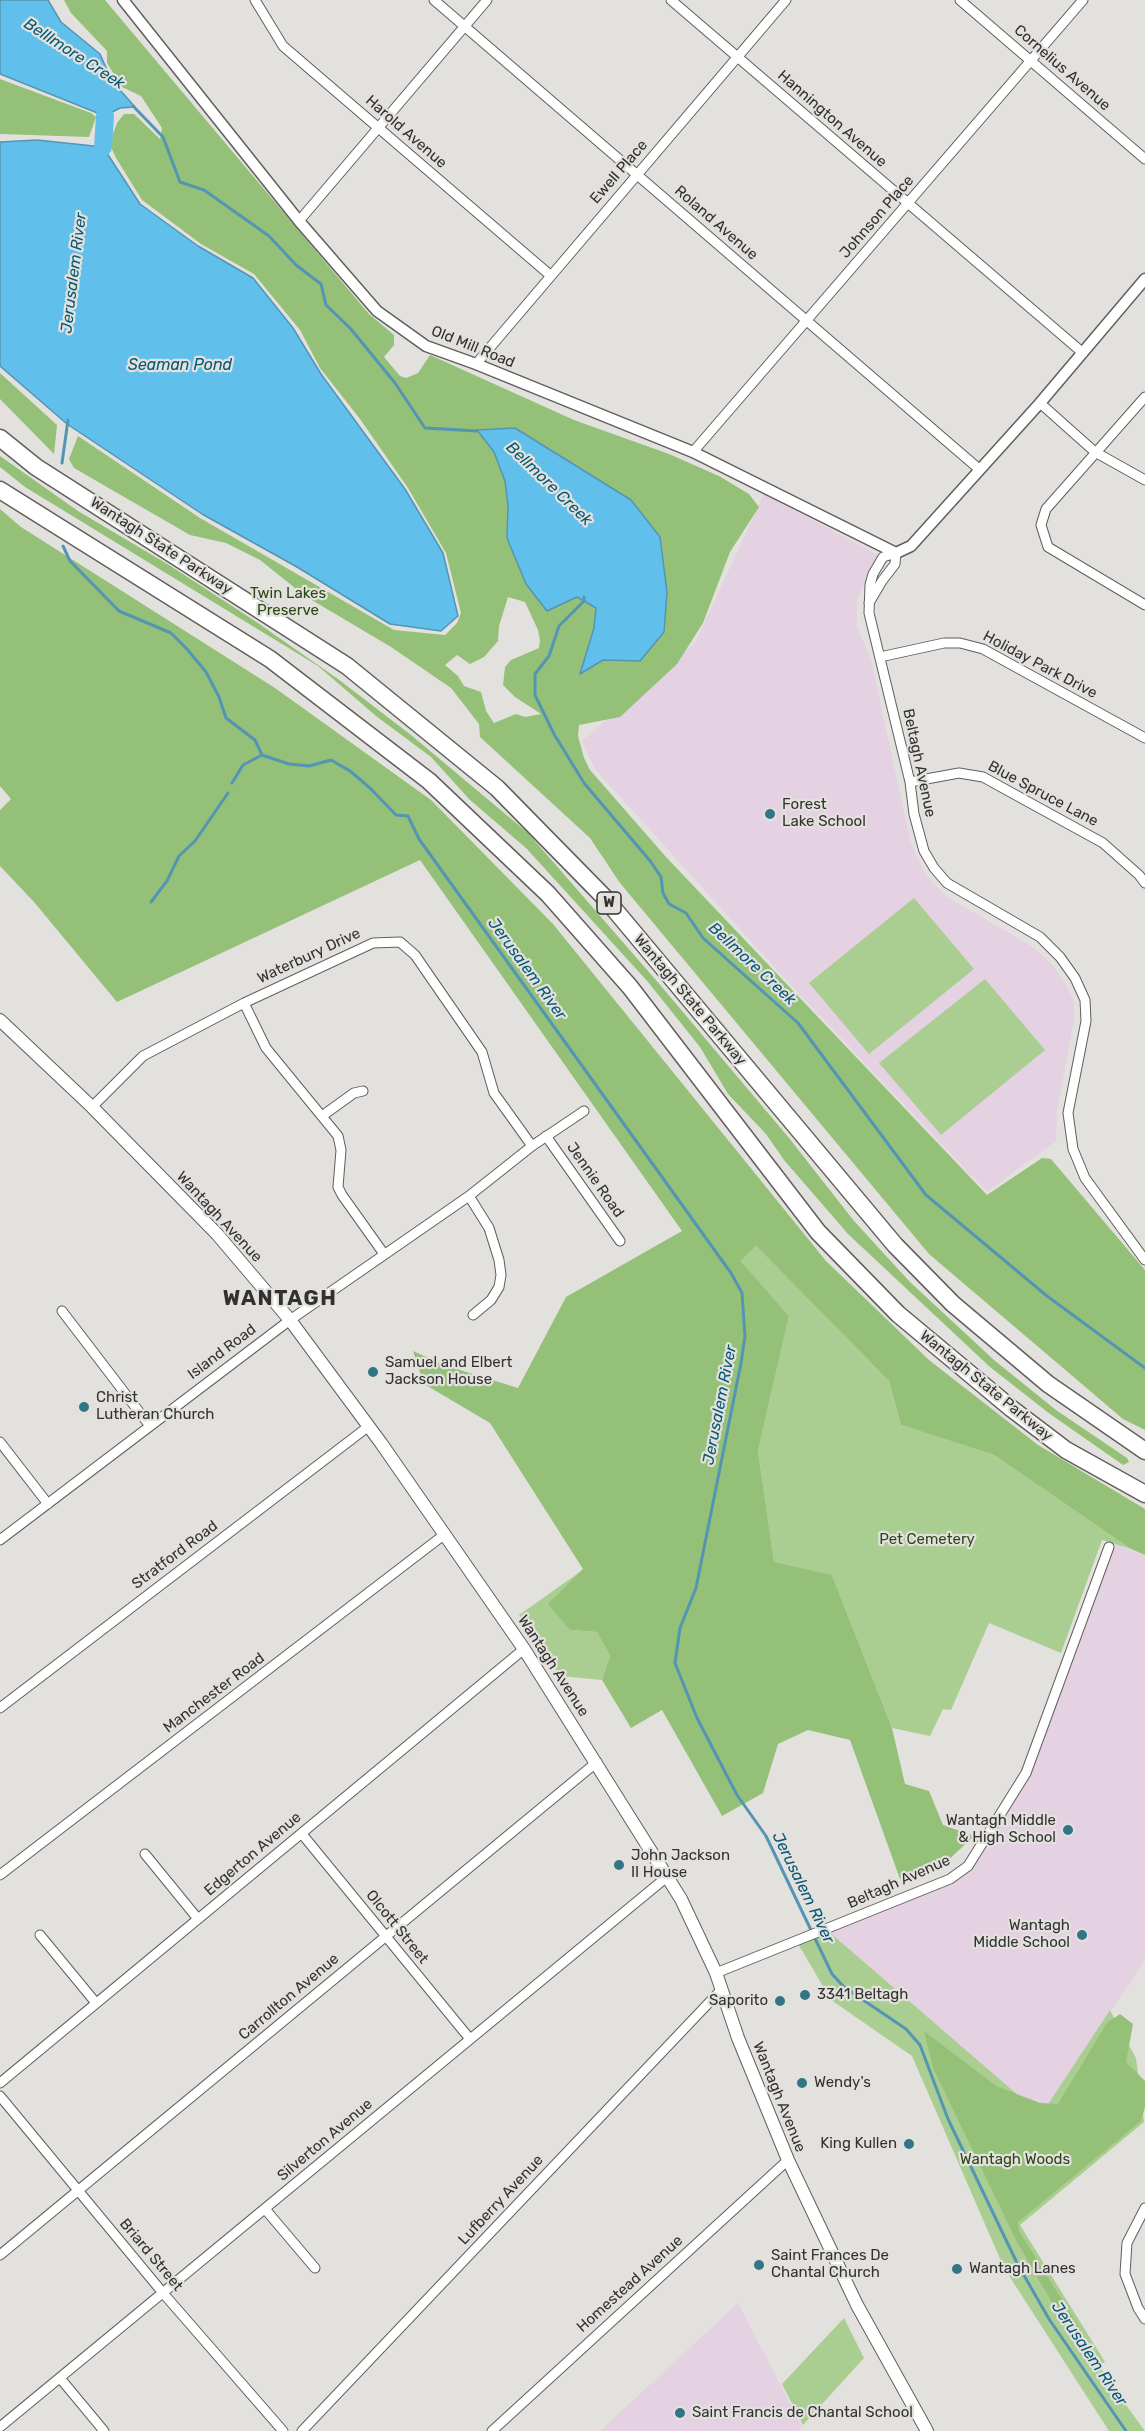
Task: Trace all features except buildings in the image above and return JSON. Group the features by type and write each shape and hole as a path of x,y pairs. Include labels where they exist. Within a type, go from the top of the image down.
{"highway":[{"name":"Wantagh State Parkway","path":"0,438 36,467 348,666 497,788 604,897 895,1245 953,1304 1048,1384 1145,1450"},
{"name":"Wantagh State Parkway","path":"0,490 270,659 429,781 548,894 615,970 818,1232 898,1314 1012,1409 1066,1450 1145,1494"}],"main road":[{"name":"Wantagh Avenue","path":"0,1020 92,1107 217,1234 290,1320 369,1426 524,1649 668,1876 716,1973 788,2160 865,2321 927,2431"}],"street":[{"name":"Old Mill Road","path":"123,0 299,221 377,311 426,346 693,452 896,553"},
{"name":"Harold Avenue","path":"256,0 283,46 550,275"},
{"name":"Roland Avenue","path":"434,0 979,469"},
{"path":"299,221 487,0"},
{"name":"Hannington Avenue","path":"671,0 1083,353"},
{"name":"Ewell Place","path":"476,364 786,0"},
{"name":"Cornelius Avenue","path":"960,0 1145,159"},
{"name":"Johnson Place","path":"693,452 1083,0"},
{"path":"869,603 882,581 896,564 896,553 911,546 1040,403 1145,279"},
{"path":"1145,397 1046,509 1041,525 1048,547 1145,605"},
{"path":"1040,403 1095,452 1145,480"},
{"name":"Beltagh Avenue","path":"896,553 883,557 878,563 870,585 870,623 910,782 921,841 934,868 954,888 1040,938 1060,957 1075,978 1085,1000 1086,1021 1068,1113 1072,1149 1085,1178 1145,1260"},
{"name":"Holiday Park Drive","path":"880,657 944,643 983,649 1145,738"},
{"name":"Blue Spruce Lane","path":"910,782 959,773 983,777 1103,843 1145,883"},
{"name":"Waterbury Drive","path":"92,1107 142,1056 244,1003 373,943 400,942 415,955 482,1052 494,1093 532,1146"},
{"path":"244,1003 266,1048 322,1116 340,1143 338,1178 342,1195 384,1254"},
{"path":"322,1116 354,1093 363,1091"},
{"name":"Island Road","path":"0,1540 290,1320 469,1196 532,1146 584,1111"},
{"name":"Jennie Road","path":"546,1136 620,1241"},
{"path":"469,1196 489,1228 501,1275 500,1287 491,1300 473,1315"},
{"path":"62,1311 150,1426"},
{"name":"Stratford Road","path":"0,1708 369,1426"},
{"path":"0,1442 48,1504"},
{"name":"Manchester Road","path":"0,1875 445,1534"},
{"name":"Beltagh Avenue","path":"716,1973 950,1879 968,1866 1026,1773 1109,1547"},
{"name":"Edgerton Avenue","path":"0,2083 524,1649"},
{"name":"Carrollton Avenue","path":"0,2255 597,1762"},
{"name":"Olcott Street","path":"302,1834 470,2039"},
{"path":"145,1854 198,1919"},
{"name":"Silverton Avenue","path":"0,2427 668,1876"},
{"path":"40,1935 96,2003"},
{"name":"Lufberry Avenue","path":"302,2431 721,1990"},
{"name":"Briard Street","path":"0,2096 163,2293 283,2431"},
{"name":"Homestead Avenue","path":"492,2431 788,2160"},
{"path":"1145,2208 1126,2243 1125,2274 1138,2308 1145,2319"},
{"path":"265,2209 315,2268"},
{"path":"60,2378 104,2431"}],"shaded area":[{"name":"Forest Lake School","path":"764,494 878,555 857,600 857,627 871,660 911,844 926,875 947,897 1033,947 1052,965 1065,983 1074,1002 1074,1020 1057,1111 1056,1141 987,1192 788,982 595,769 582,741 695,643"},
{"name":"Wantagh Middle & High School","path":"1109,1542 1145,1556 1145,1960 1041,2115 827,1930 968,1866 1024,1777"},
{"path":"738,2303 802,2427 798,2431 600,2431"}],"green space":[{"path":"64,0 105,0 369,314 394,335 394,345 384,357 400,376 406,378 418,373 430,355 574,420 669,454 719,476 749,494 759,507 730,552 703,623 677,664 620,717 579,725 578,736 584,758 590,770 666,857 987,1195 1042,1158 1051,1159 1145,1270 1145,1430 1123,1419 929,1254 620,883 590,838 480,737 479,724 451,688 391,647 305,596 260,560 226,543 190,535 74,468 69,459 78,436 200,518 394,630 445,635 457,623 461,613 446,553 408,488 360,419 320,368 300,330 254,274 201,244 142,200 116,158 110,145 112,136 117,123 124,114 134,114 160,139 162,128 141,96 122,87 107,63 107,51 71,13","holes":["515,428 631,500 640,661 603,660 581,674 594,628 596,608 577,597 507,538 508,505 505,481 494,452 477,431","508,597 525,602 538,630 540,640 539,648 511,660 505,667 503,685 515,697 541,714 525,717 516,714 494,723 486,711 481,692 464,686 458,676 445,665 457,655 470,664 484,657 498,641 499,626"]},
{"path":"0,79 91,113 96,117 89,137 0,134"},
{"path":"0,373 57,425 54,454 0,399"},
{"path":"0,456 78,511 169,565 338,679 411,735 528,833 789,1138 854,1221 910,1282 994,1360 1056,1410 1127,1458 1129,1462 1123,1465 1050,1414 990,1367 848,1234 784,1160 766,1134 728,1094 700,1047 648,982 526,848 470,800 431,757 376,716 318,666 25,487 0,467"},
{"path":"0,509 21,527 275,688 431,800 553,924 826,1261 929,1360 1038,1445 1145,1509 1145,1555 1131,1549 994,1455 901,1425 889,1381 756,1246 741,1261 789,1316 758,1451 774,1562 832,1575 892,1728 905,1784 929,1791 943,1825 974,1836 942,1866 900,1879 850,1740 808,1730 778,1744 763,1793 722,1816 662,1710 631,1728 602,1680 610,1656 597,1632 570,1630 548,1604 583,1569 490,1423 424,1384 413,1351 444,1365 518,1388 566,1297 682,1231 420,860 117,1002 34,902 0,866 0,810 11,799 0,786"},
{"path":"914,898 974,969 869,1054 809,983"},
{"path":"985,979 1045,1050 941,1135 879,1063"},
{"name":"Pet Cemetery","path":"756,1246 889,1381 901,1425 994,1455 1131,1549 1102,1540 1061,1653 989,1623 951,1710 943,1709 930,1736 892,1728 832,1575 774,1563 758,1451 789,1316 741,1261"},
{"path":"584,1569 570,1630 597,1632 610,1656 602,1680 560,1676 519,1615"},
{"name":"Wantagh Woods","path":"827,1930 1041,2115 1110,2010 1136,2058 1144,2122 1020,2225 1105,2362 1100,2365 1107,2379 1145,2431 1109,2431 1004,2268 912,2056 831,2000 797,1942"},
{"path":"1120,2014 1133,2024 1126,2062 1145,2081 1145,2107 1141,2121 1018,2222 1019,2231 1079,2327 1076,2344 1017,2242 933,2068 924,2031 996,2086 1040,2103 1058,2104 1107,2023"},
{"path":"844,2318 864,2358 803,2425 782,2384"}],"water":[{"name":"Belllmore Creek","path":"0,0 48,0 61,22 100,54 112,81 135,107 120,108 105,116 0,74"},
{"name":"Seaman Pond","path":"37,140 103,147 140,204 198,246 253,278 293,328 321,374 405,489 443,553 458,616 441,631 390,624 297,567 202,514 67,424 0,366 0,142"},
{"path":"515,428 631,500 660,537 667,592 664,632 640,661 603,660 580,674 594,628 596,608 577,597 547,611 526,584 507,538 508,505 505,481 494,452 477,430"}],"waterway":[{"name":"Bellmore Creek","path":"133,106 163,137 180,182 204,190 269,236 296,265 321,284 326,305 350,328 395,383 425,428 477,431"},
{"name":"Jerusalem River","path":"103,149 104,114"},
{"name":"Jerusalem River","path":"103,147 105,116"},
{"name":"Jerusalem River","path":"62,463 68,420"},
{"name":"Jerusalem River","path":"63,546 70,561 119,611 171,633 187,649 206,672 219,697 226,718 255,740 262,755 289,764 309,766 331,760 350,771 396,815 408,816 419,839 731,1273 742,1293 745,1336 696,1588 680,1628 675,1663 697,1718 737,1795 766,1836 832,1974 844,1987 906,2029 920,2045 948,2119 1018,2265 1049,2319 1126,2431"},
{"name":"Bellmore Creek","path":"584,597 584,601 559,626 549,656 535,674 535,695 554,734 584,783 661,877 663,893 669,904 686,913 703,938 798,1023 926,1195 1047,1296 1145,1368"},
{"path":"232,783 243,765 262,755"},
{"path":"151,902 167,881 179,856 195,841 228,793"}],"place":[{"name":"Forest Lake School","path":"770,814"},
{"name":"Samuel and Elbert Jackson House","path":"373,1372"},
{"name":"Christ Lutheran Church","path":"84,1407"},
{"name":"Wantagh Middle & High School","path":"1068,1830"},
{"name":"John Jackson II House","path":"619,1865"},
{"name":"Wantagh Middle School","path":"1082,1935"},
{"name":"3341 Beltagh","path":"805,1995"},
{"name":"Saporito","path":"780,2001"},
{"name":"Wendy's","path":"802,2083"},
{"name":"King Kullen","path":"909,2144"},
{"name":"Saint Frances De Chantal Church","path":"759,2265"},
{"name":"Wantagh Lanes","path":"957,2269"},
{"name":"Saint Francis de Chantal School","path":"680,2413"}],"district":[{"name":"WANTAGH","path":"280,1299"}],"park label":[{"name":"Twin Lakes Preserve","path":"288,602"}]}
